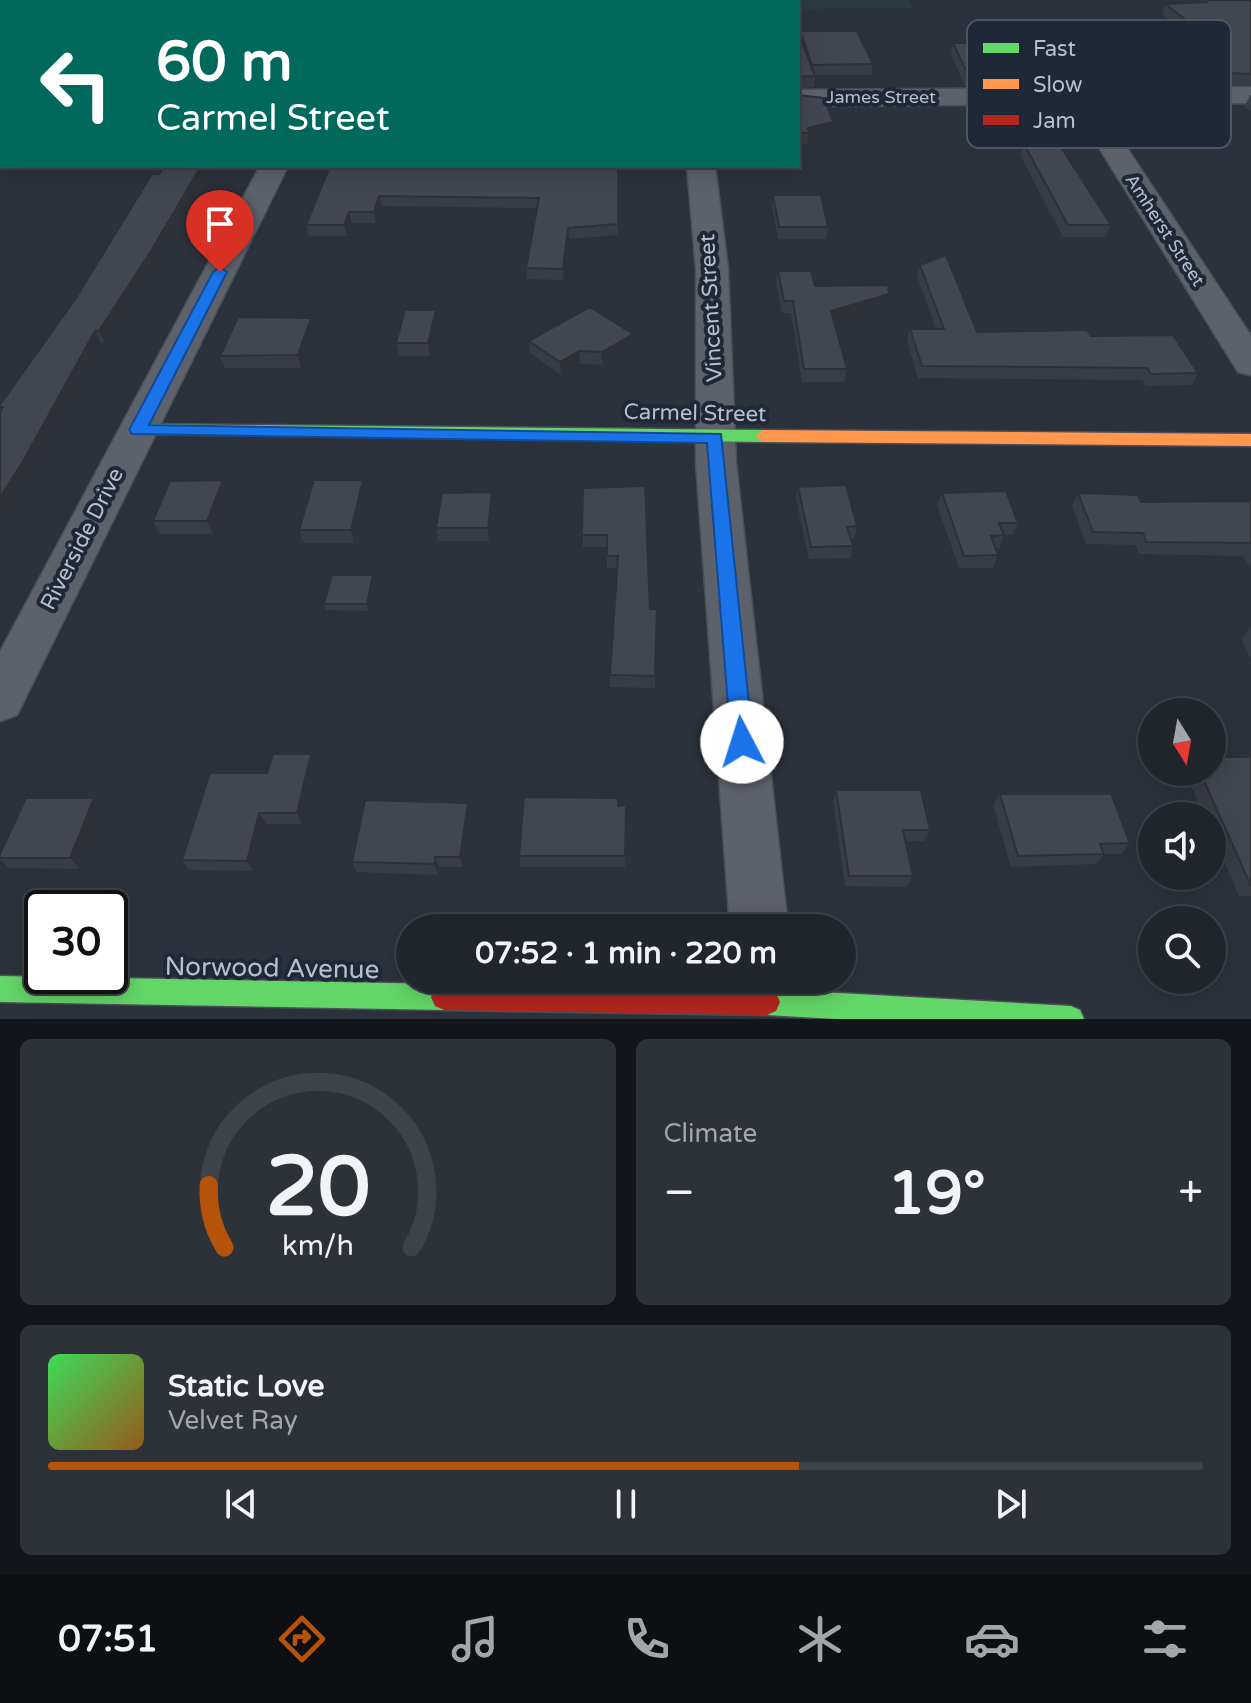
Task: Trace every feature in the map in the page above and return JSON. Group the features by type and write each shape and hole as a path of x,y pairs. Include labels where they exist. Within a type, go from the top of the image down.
{"street":[{"name":"James Street","path":"1231,95 1251,95"},
{"name":"James Street","path":"800,98 967,97"},
{"name":"Amherst Street","path":"1113,148 1251,364"},
{"name":"Riverside Drive","path":"0,700 273,168"},
{"name":"Vincent Street","path":"701,168 712,269 715,438 758,914"},
{"name":"Carmel Street","path":"138,430 715,438 1251,440"},
{"name":"Norwood Avenue","path":"0,989 396,990"},
{"name":"Norwood Avenue","path":"798,994 1071,1019"}],"shaded area":[{"path":"800,0 909,0 913,8 800,9"}],"building":[{"path":"1205,0 1251,0 1251,74 1231,73 1231,20 1186,20 1166,4 1207,2"},
{"path":"800,31 857,31 873,64 812,65"},
{"path":"800,37 815,76 800,77"},
{"path":"953,43 967,43 967,73"},
{"path":"800,95 824,98 833,122 808,128 809,133 800,133"},
{"path":"1026,148 1062,148 1111,225 1068,225"},
{"path":"163,168 200,168 151,251 99,331 95,331 0,497 0,412 3,407 0,405 76,298 152,174 159,174"},
{"path":"329,168 618,168 618,224 568,228 563,269 526,268 539,198 379,196 374,212 349,212 344,225 306,225"},
{"path":"773,195 821,195 828,227 779,227"},
{"path":"946,255 977,332 1087,330 1091,336 1173,335 1198,373 1151,374 1147,368 922,366 910,329 944,329 920,265"},
{"path":"778,271 811,271 815,286 888,285 889,294 831,311 847,369 804,369 793,301 784,301"},
{"path":"590,307 633,334 602,352 579,351 560,362 529,341"},
{"path":"405,310 436,310 428,343 396,343"},
{"path":"238,317 311,318 298,355 220,356"},
{"path":"223,480 207,521 153,521 170,481"},
{"path":"314,480 363,480 351,530 299,530"},
{"path":"846,485 857,526 847,527 853,546 811,547 798,487"},
{"path":"645,486 650,609 657,609 655,676 610,675 618,556 607,556 607,535 582,535 583,488"},
{"path":"1006,491 1018,523 999,523 1004,535 991,536 998,555 964,556 942,493"},
{"path":"492,492 488,528 436,528 442,493"},
{"path":"1078,493 1138,495 1141,502 1251,501 1251,543 1146,542 1143,533 1093,532"},
{"path":"332,575 373,575 367,604 324,604"},
{"path":"273,754 311,754 297,813 259,813 247,861 182,860 210,773 267,773"},
{"path":"1226,757 1251,757 1251,886 1226,830 1226,802 1213,802 1206,786 1226,786"},
{"path":"836,790 921,790 930,830 903,830 913,876 849,876"},
{"path":"1000,794 1111,794 1130,843 1100,844 1104,854 1018,856"},
{"path":"524,797 618,798 618,806 626,805 625,856 519,856"},
{"path":"26,798 94,798 70,858 0,858"},
{"path":"365,800 468,803 460,857 435,857 435,864 352,862"}],"traffic: fast":[{"path":"138,430 763,436"},
{"path":"0,989 444,997"},
{"path":"767,1002 1071,1019"}],"traffic: slow":[{"path":"763,436 1251,440"}],"traffic: jam":[{"path":"444,997 767,1002"}],"route":[{"path":"220,272 138,430 715,438 742,742"}]}
